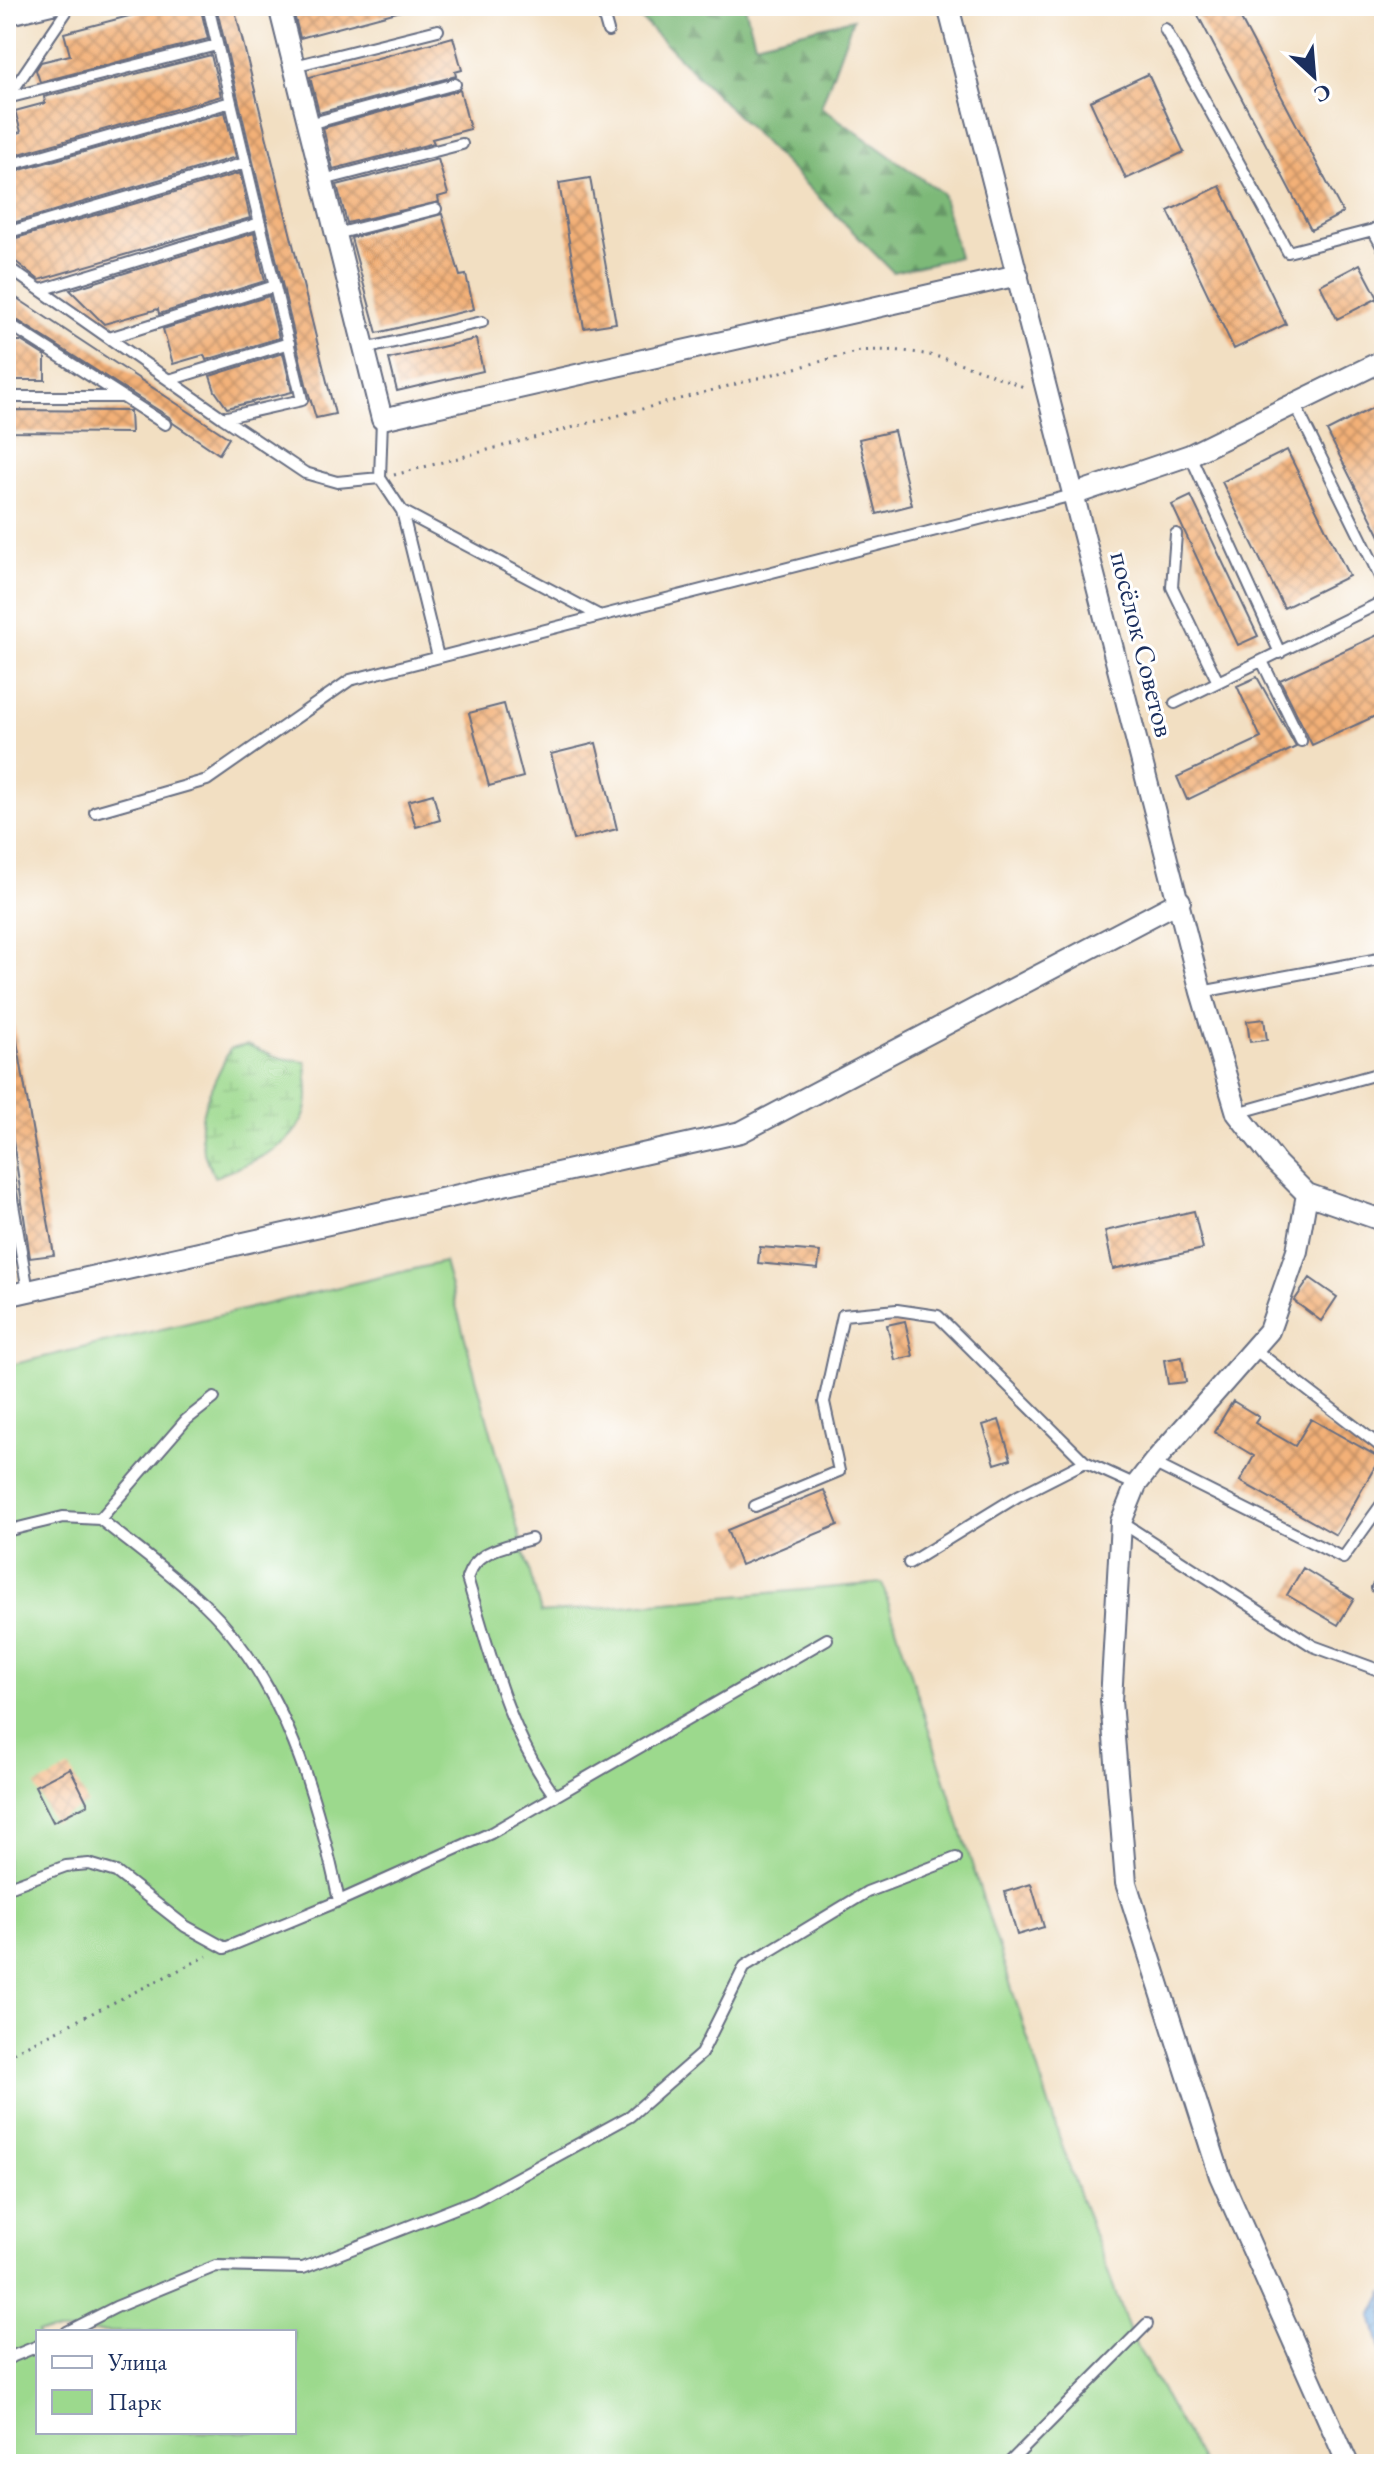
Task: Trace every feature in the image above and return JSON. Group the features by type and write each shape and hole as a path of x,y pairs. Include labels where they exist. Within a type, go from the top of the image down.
{"street":[{"path":"279,6 382,419 1018,275"},
{"name":"посёлок Советов","path":"948,6 1201,992 1237,1113 1277,1164 1307,1194 1384,1221"},
{"path":"1075,494 1190,455 1384,360"},
{"path":"6,1296 741,1132 1180,901"},
{"path":"1307,1194 1297,1251 1269,1331 1153,1463 1136,1485 1121,1522 1111,1701 1126,1883 1220,2176 1348,2464"}],"lane":[{"path":"6,20 68,6"},
{"path":"9,92 68,6"},
{"path":"208,6 302,400 223,418"},
{"path":"601,6 608,31"},
{"path":"1165,29 1288,252 1379,227 1384,250"},
{"path":"294,66 438,30"},
{"path":"9,92 217,45"},
{"path":"309,124 455,84"},
{"path":"6,166 231,102"},
{"path":"323,180 462,144"},
{"path":"6,233 245,163"},
{"path":"336,234 436,209"},
{"path":"41,290 260,223"},
{"path":"6,266 305,473 337,482 380,478"},
{"path":"109,338 275,286"},
{"path":"364,349 482,322"},
{"path":"8,324 165,424"},
{"path":"169,380 289,343"},
{"path":"6,397 123,397"},
{"path":"1295,405 1384,585"},
{"path":"382,419 380,478 402,511 438,657"},
{"path":"1190,455 1280,653"},
{"path":"95,812 207,780 350,680 1075,494"},
{"path":"402,511 600,616"},
{"path":"1176,534 1172,587 1218,682"},
{"path":"1175,703 1384,601"},
{"path":"1262,661 1301,741"},
{"path":"1201,992 1384,958"},
{"path":"1237,1113 1384,1072"},
{"path":"6,1164 28,1291"},
{"path":"755,1506 839,1471 824,1402 843,1315 897,1310 938,1316 1085,1462 1136,1485"},
{"path":"1254,1349 1384,1449"},
{"path":"100,1519 186,1420 214,1398"},
{"path":"909,1563 1018,1496 1085,1462"},
{"path":"1153,1463 1343,1558 1384,1501"},
{"path":"6,1531 63,1517 100,1519 206,1605 247,1656 275,1703 319,1808 339,1901"},
{"path":"1121,1522 1313,1646 1384,1672"},
{"path":"531,1539 489,1551 473,1561 467,1578 504,1701 537,1771 554,1795"},
{"path":"6,1888 66,1866 89,1864 116,1872 185,1926 225,1948 491,1833 827,1639"},
{"path":"71,2330 116,2307 216,2266 303,2268 476,2200 630,2116 701,2054 745,1966 867,1892 956,1858"},
{"path":"1008,2464 1147,2324"},
{"path":"6,2359 36,2347"}],"path":[{"path":"380,478 860,351 898,348 948,358 1050,396"},
{"path":"6,2056 225,1948"}],"green space":[{"path":"628,6 745,6 755,43 853,19 821,107 942,193 959,257 893,272"},
{"path":"247,1045 275,1057 306,1062 307,1106 302,1120 283,1143 257,1159 215,1177 202,1143 203,1112 230,1049"},
{"path":"444,1262 541,1613 882,1583 1066,2158 1132,2337 1203,2464 6,2464 6,1366"}],"water":[{"path":"1384,2292 1384,2360 1372,2316"}],"building":[{"path":"167,6 200,6 208,39 40,82 36,70 41,62 70,55 64,33"},
{"path":"216,6 234,6 335,414 316,418 307,388"},
{"path":"292,6 401,6 401,11 300,38"},
{"path":"1193,6 1234,6 1343,213 1311,230"},
{"path":"453,37 462,70 455,72 456,76 319,113 310,77"},
{"path":"211,55 221,96 9,157 6,136 21,132 15,111 45,103 44,97"},
{"path":"1148,74 1184,152 1126,179 1090,101"},
{"path":"460,90 470,129 432,139 434,143 333,169 323,128"},
{"path":"225,112 236,157 6,225 6,177 13,172"},
{"path":"438,159 448,194 438,197 439,202 347,223 337,185"},
{"path":"240,173 250,218 39,280 6,254 6,241"},
{"path":"590,178 616,323 584,328 559,183"},
{"path":"1220,186 1286,324 1234,349 1168,211"},
{"path":"442,214 460,276 466,275 474,309 377,333 351,238"},
{"path":"254,233 265,281 159,314 158,309 104,324 70,290"},
{"path":"1360,264 1378,298 1337,319 1320,285"},
{"path":"6,291 229,438 219,454 173,423 169,417 6,313"},
{"path":"269,296 279,338 206,360 204,355 173,364 163,329"},
{"path":"476,339 483,371 397,391 389,359"},
{"path":"6,341 21,341 45,356 45,380 6,380"},
{"path":"283,353 292,392 227,408 215,391 210,376"},
{"path":"1384,402 1384,544 1327,431"},
{"path":"6,410 130,411 131,433 6,432"},
{"path":"894,431 912,505 877,514 859,439"},
{"path":"1287,450 1349,576 1284,608 1222,482"},
{"path":"1191,496 1258,636 1238,645 1172,505"},
{"path":"1384,632 1384,712 1312,745 1280,680"},
{"path":"1257,677 1296,747 1187,800 1177,777 1261,738 1237,686"},
{"path":"504,704 523,777 489,786 469,713"},
{"path":"596,743 617,829 573,840 551,754"},
{"path":"433,794 440,820 416,827 408,801"},
{"path":"1264,1019 1267,1040 1250,1042 1247,1021"},
{"path":"6,1024 14,1024 54,1255 30,1258 6,1093"},
{"path":"6,1211 15,1261 6,1262"},
{"path":"1194,1211 1203,1249 1113,1269 1105,1231"},
{"path":"760,1247 820,1252 818,1269 758,1263"},
{"path":"1310,1278 1337,1297 1321,1321 1294,1301"},
{"path":"905,1321 913,1356 895,1360 887,1325"},
{"path":"1182,1357 1186,1382 1168,1384 1164,1360"},
{"path":"1233,1401 1259,1417 1255,1423 1295,1446 1311,1419 1380,1458 1336,1535 1240,1481 1254,1456 1214,1432"},
{"path":"999,1420 1011,1459 995,1464 983,1425"},
{"path":"824,1490 838,1525 741,1565 727,1530"},
{"path":"1303,1568 1354,1599 1338,1625 1287,1595"},
{"path":"70,1768 88,1804 53,1822 35,1786"},
{"path":"1031,1884 1044,1927 1017,1935 1005,1892"}]}
